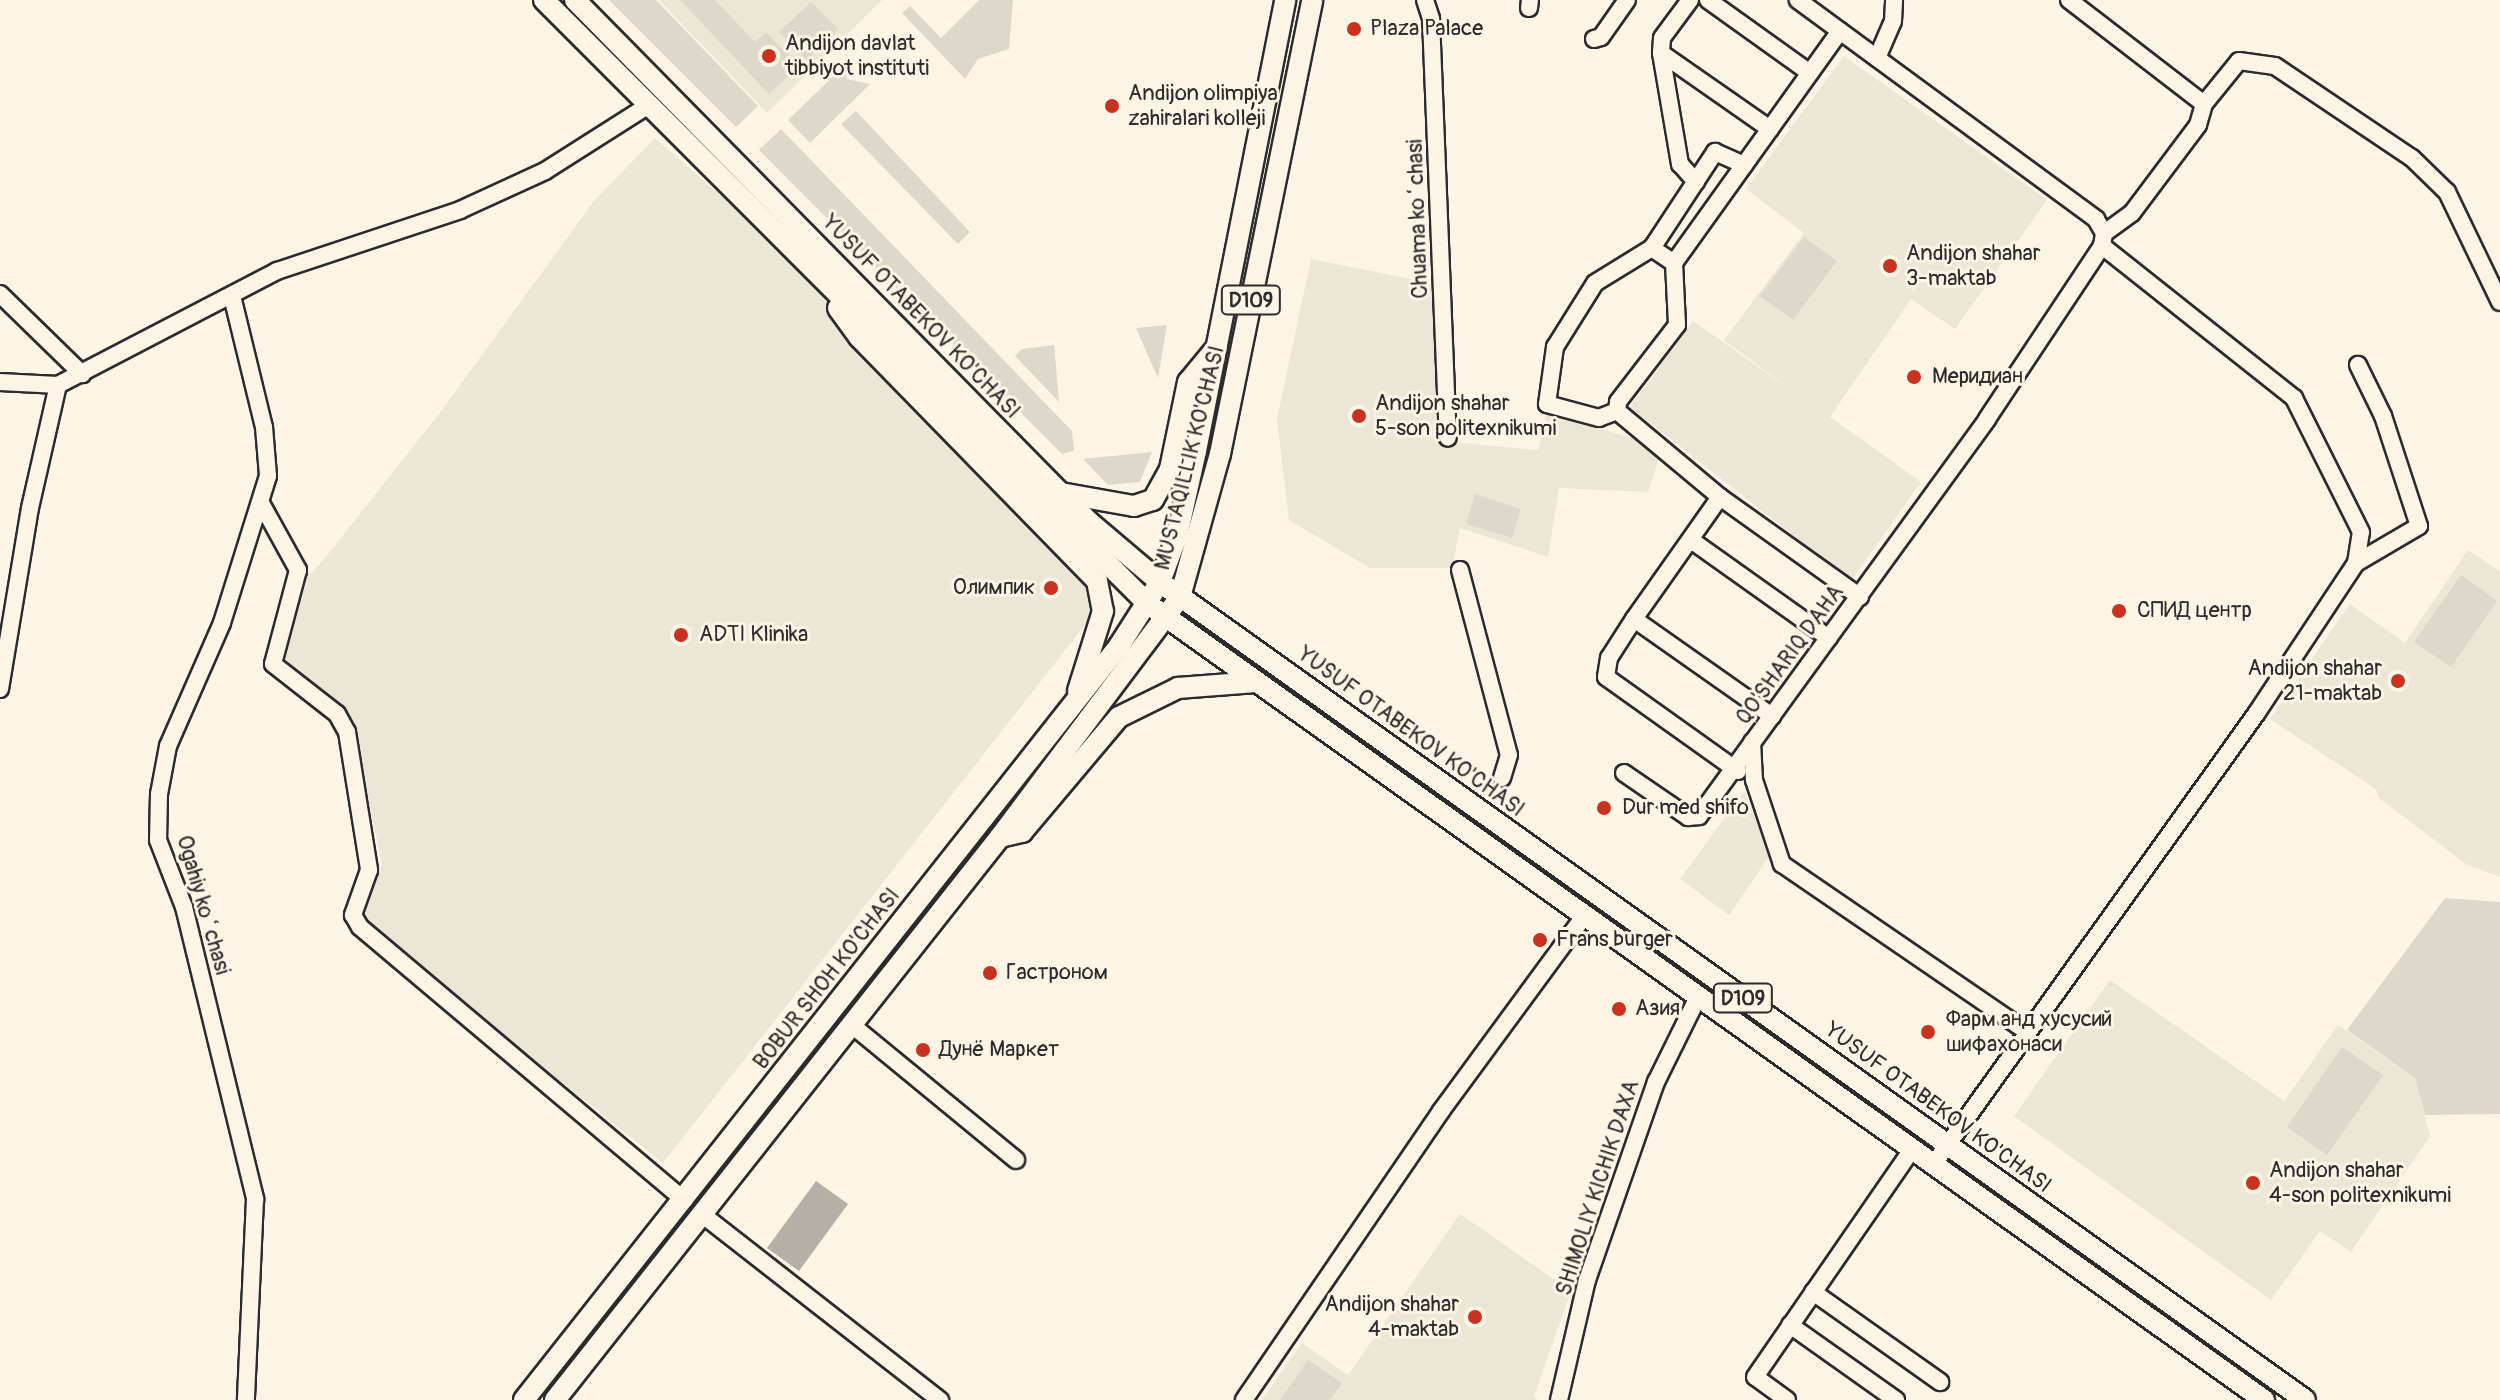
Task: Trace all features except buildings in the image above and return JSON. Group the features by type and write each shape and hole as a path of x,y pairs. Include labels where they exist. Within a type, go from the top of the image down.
{"main road":[{"name":"YUSUF OTABEKOV KO'CHASI","path":"544,0 1148,604 2264,1400"},
{"name":"YUSUF OTABEKOV KO'CHASI","path":"575,0 1061,493 1160,582 2305,1400"},
{"name":"MUSTAQILLIK KO'CHASI","path":"1160,582 1177,536 1285,0"},
{"name":"MUSTAQILLIK KO'CHASI","path":"1180,597 1220,454 1312,0"},
{"path":"835,292 839,311 859,337 1097,581 1103,611 1076,700"},
{"path":"1061,493 1134,506 1153,500 1170,469 1188,382 1217,347"},
{"name":"BOBUR SHOH KO'CHASI","path":"524,1400 1076,700 1148,604 1160,582"},
{"path":"555,1400 853,1026 1167,619 1180,597"},
{"path":"1000,837 1022,832 1105,731 1137,706 1178,688 1256,682"},
{"path":"559,1355 578,1370"}],"street":[{"name":"Chuama koʻchasi","path":"1425,0 1431,19 1448,438"},
{"path":"1594,39 1601,37 1627,0"},
{"path":"1690,0 1662,38 1661,53 1680,164 1696,182"},
{"path":"1708,0 1810,73"},
{"path":"1798,0 2096,219 2103,239 2294,398 2361,532 2356,563 2256,714 2026,1031 1933,1165"},
{"path":"1877,58 1893,21 1894,0"},
{"path":"2069,0 2204,104"},
{"path":"1617,411 1618,402 1677,325 1674,263 1840,31"},
{"path":"1661,53 1770,129"},
{"name":"QO'SHARIQ DAHA","path":"2026,1031 1782,864 1754,780 1752,742 1987,419 2103,239 2132,213 2198,125 2204,104 2239,61 2257,59 2283,71 2412,158 2447,192 2500,302"},
{"path":"0,382 58,385 277,271 460,210 533,176 649,105"},
{"path":"1617,411 1599,418 1547,404 1555,347 1595,283 1652,248 1715,152 1744,165"},
{"path":"1652,248 1674,263"},
{"path":"0,294 82,374"},
{"name":"Ogahiy koʻchasi","path":"232,296 264,427 268,476 222,623 168,746 159,794 158,840 184,907 255,1199 246,1400"},
{"path":"2356,563 2419,526 2383,416 2358,365"},
{"path":"0,689 58,385"},
{"path":"1617,411 1720,497 1860,597"},
{"path":"1720,497 1609,658 1606,677 1732,768 1754,780"},
{"path":"261,503 298,570 273,664 337,714 347,732 369,870 353,915 360,927 684,1200"},
{"path":"1691,540 1829,638"},
{"path":"1460,570 1509,755 1502,778"},
{"path":"1634,619 1772,716"},
{"path":"1624,773 1694,819 1752,742"},
{"path":"1244,1400 1441,1111 1584,916"},
{"name":"SHIMOLIY KICHIK DAXA","path":"1559,1400 1587,1280 1656,1082 1698,997"},
{"path":"853,1026 1016,1160"},
{"path":"1787,1400 1755,1377 1912,1149"},
{"path":"703,1215 940,1400"},
{"path":"1813,1292 1940,1382"},
{"path":"1790,1325 1896,1400"}],"shaded area":[{"path":"609,0 656,0 758,106 736,127"},
{"name":"Andijon davlat tibbiyot instituti","path":"659,0 882,0 767,113"},
{"path":"680,0 715,0 755,42 766,32 799,66 769,94"},
{"path":"979,0 1013,0 1009,49 978,59 965,79 902,13 910,6 941,38"},
{"path":"811,2 838,29 807,60 779,32"},
{"name":"Andijon shahar 3-maktab","path":"1844,56 2047,200 1955,329 1911,299 1830,417 1921,482 1851,581 1630,407 1693,321 1793,391 1724,340 1804,233 1746,189"},
{"path":"846,64 847,79 870,84 810,143 788,120"},
{"path":"856,111 970,232 958,244 841,124"},
{"path":"781,129 1072,431 1074,451 1062,454 759,150"},
{"name":"ADTI Klinika","path":"655,138 774,242 877,350 1087,573 1099,607 663,1163 358,919 382,864 351,718 277,662 302,572 312,573 329,553 439,414 594,201"},
{"path":"1804,237 1837,261 1793,320 1760,296"},
{"name":"Andijon shahar 5-son politexnikumi","path":"1311,259 1426,282 1434,291 1442,441 1538,450 1547,412 1647,443 1660,456 1648,492 1559,488 1548,557 1460,528 1452,568 1370,568 1289,520 1277,419"},
{"path":"1167,325 1158,378 1136,328"},
{"path":"1054,345 1059,402 1015,356 1022,349"},
{"path":"1152,452 1140,482 1108,485 1083,459"},
{"path":"1475,494 1521,509 1512,538 1466,524"},
{"name":"Andijon shahar 21-maktab","path":"2468,550 2500,571 2500,877 2466,864 2379,798 2376,789 2270,719 2350,604 2405,643"},
{"path":"2461,575 2497,601 2451,667 2414,642"},
{"path":"1744,791 1770,855 1729,915 1680,879"},
{"path":"2445,898 2500,902 2500,1114 2425,1115 2415,1078 2347,1030"},
{"name":"Andijon shahar 4-son politexnikumi","path":"2110,980 2284,1101 2338,1025 2415,1078 2430,1136 2351,1252 2320,1231 2271,1300 2014,1116"},
{"path":"2342,1047 2383,1075 2327,1155 2287,1127"},
{"path":"816,1181 848,1204 799,1271 767,1248"},
{"name":"Andijon shahar 4-maktab","path":"1460,1214 1571,1291 1534,1396 1538,1400 1262,1400 1302,1343 1348,1375"},
{"path":"1308,1360 1342,1383 1330,1400 1280,1400"}],"place":[{"name":"Plaza Palace","path":"1354,29"},
{"name":"Andijon davlat tibbiyot instituti","path":"769,56"},
{"name":"Andijon olimpiya zahiralari kolleji","path":"1112,106"},
{"name":"Andijon shahar 3-maktab","path":"1890,266"},
{"name":"Меридиан","path":"1914,377"},
{"name":"Andijon shahar 5-son politexnikumi","path":"1359,416"},
{"name":"Олимпик","path":"1051,588"},
{"name":"СПИД центр","path":"2119,611"},
{"name":"ADTI Klinika","path":"681,635"},
{"name":"Andijon shahar 21-maktab","path":"2398,681"},
{"name":"Dur med shifo","path":"1604,808"},
{"name":"Frans burger","path":"1540,940"},
{"name":"Гастроном","path":"990,973"},
{"name":"Азия","path":"1619,1009"},
{"name":"Фарм анд хусусий шифахонаси","path":"1928,1032"},
{"name":"Дунё Маркет","path":"923,1050"},
{"name":"Andijon shahar 4-son politexnikumi","path":"2253,1183"},
{"name":"Andijon shahar 4-maktab","path":"1475,1317"}]}
